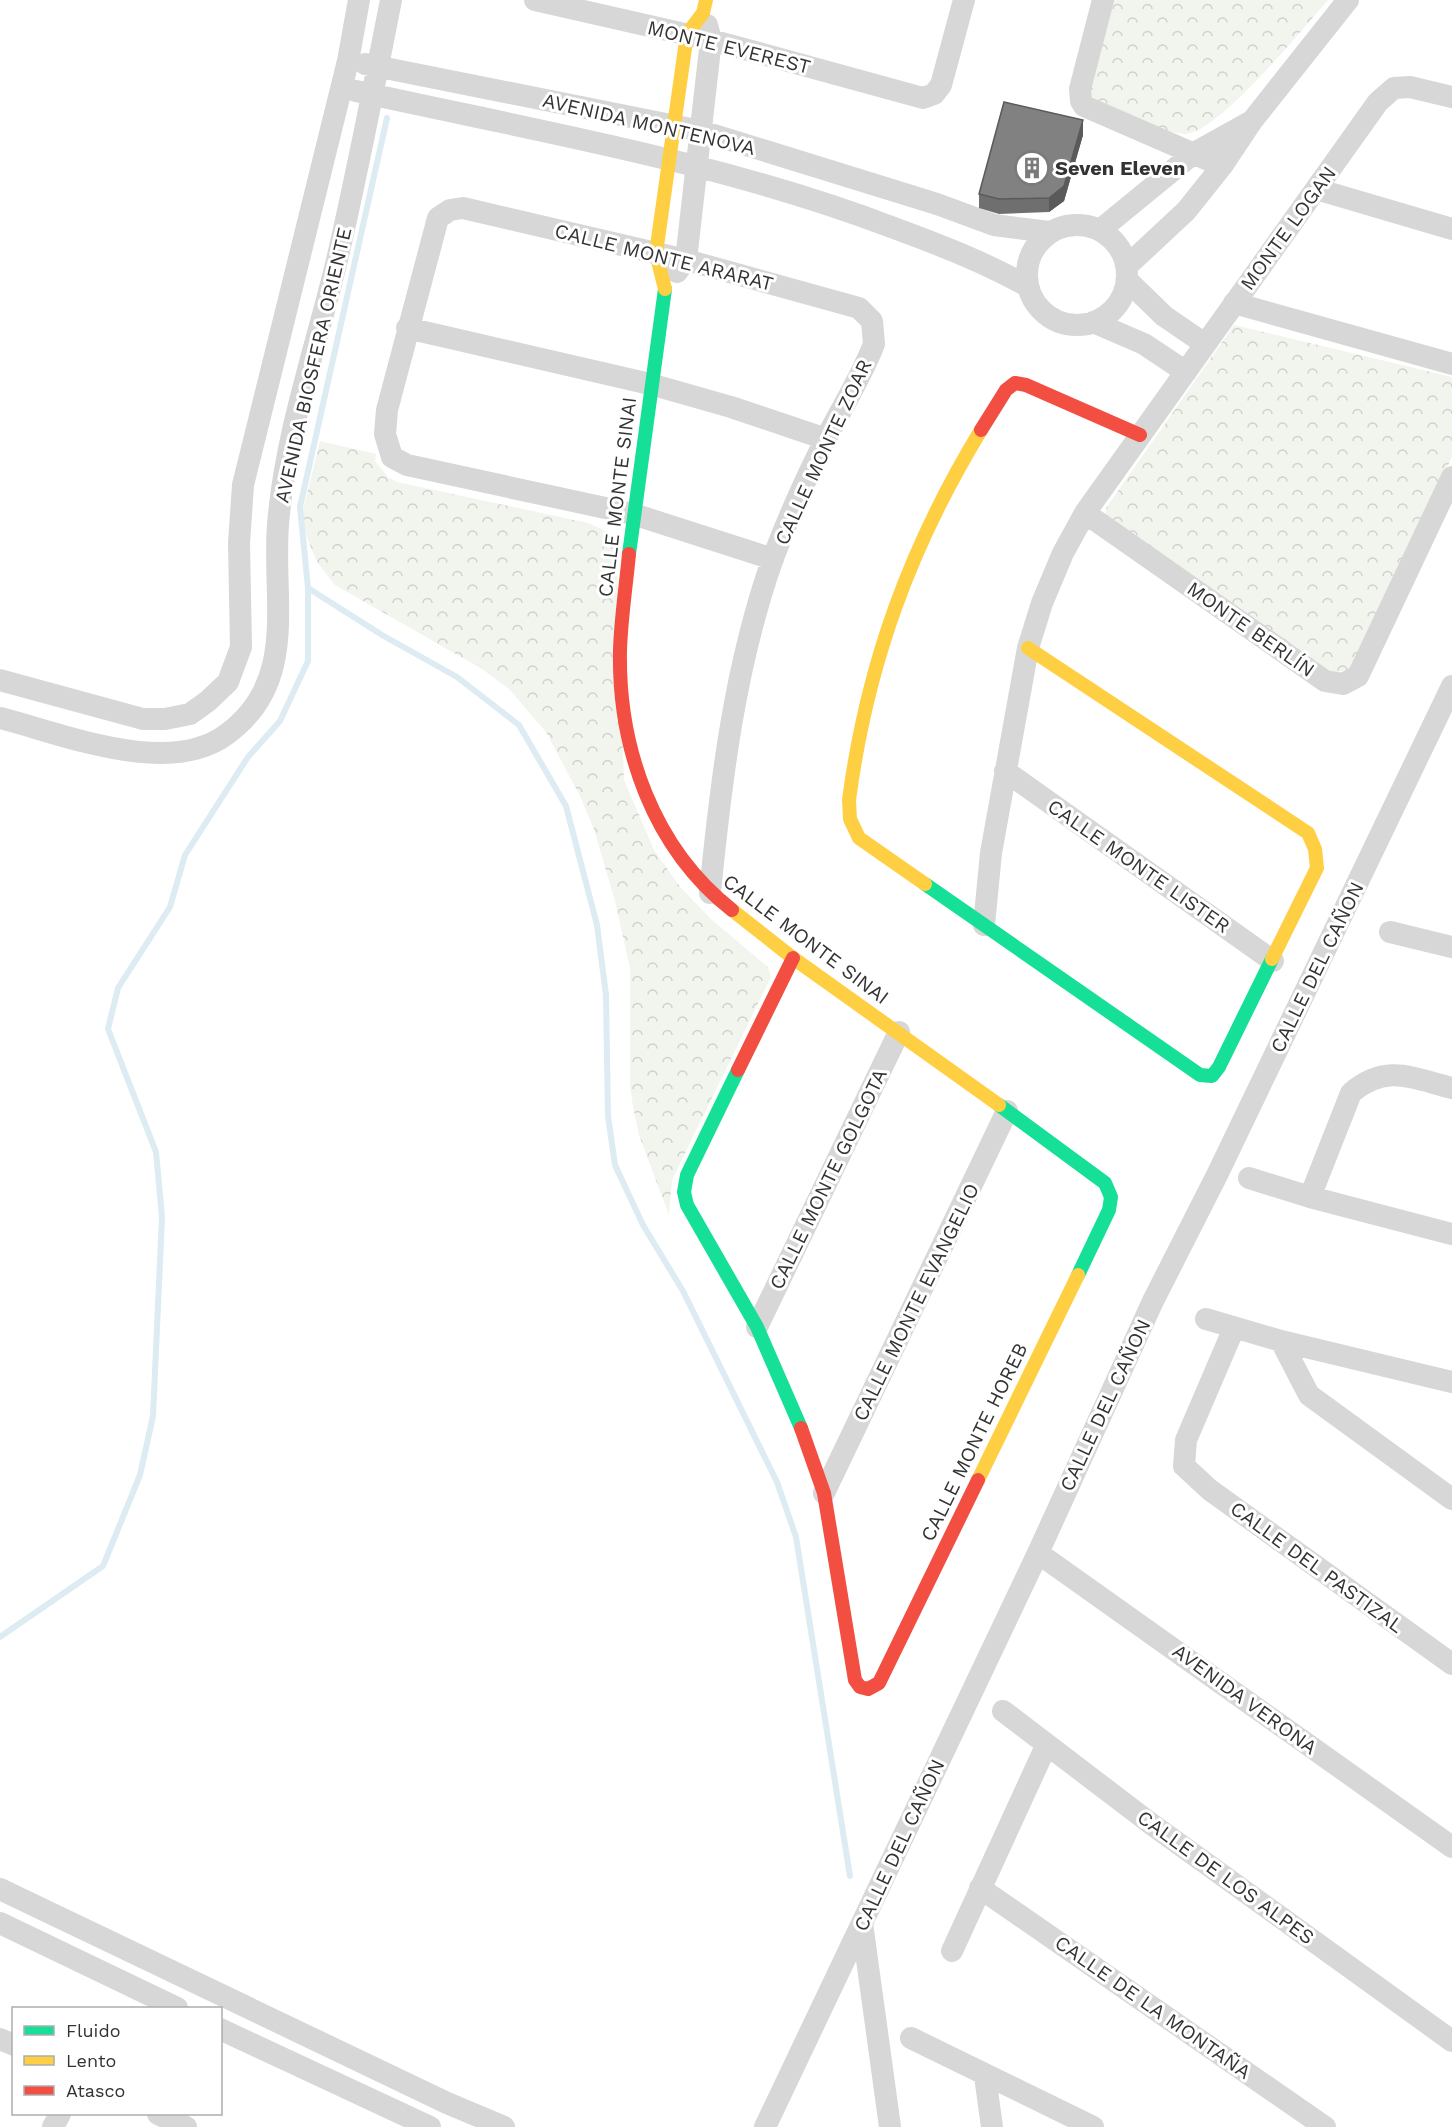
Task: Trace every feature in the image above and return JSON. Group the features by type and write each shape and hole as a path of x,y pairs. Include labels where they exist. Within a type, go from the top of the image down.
{"street":[{"name":"AVENIDA BIOSFERA ORIENTE","path":"0,680 114,713 165,719 190,714 228,682 241,647 239,543 243,485 348,61 359,0"},
{"name":"AVENIDA BIOSFERA ORIENTE","path":"0,718 124,750 157,755 178,754 199,749 225,736 243,722 260,698 271,676 278,645 278,527 289,452 337,260 391,0"},
{"name":"MONTE EVEREST","path":"535,0 711,40 923,98 934,94 941,85 964,0"},
{"path":"1103,0 1080,89 1081,101 1091,111 1222,166"},
{"path":"1205,344 1164,316 1127,273 1122,251 1100,230 1074,224 1049,232 1038,242 1030,256 1026,271 1027,286 1041,310 1052,319 1080,325 1094,322 1116,306 1127,273 1186,211 1222,166 1252,121 1348,0"},
{"path":"665,291 656,253 669,160 687,34 705,7"},
{"path":"665,291 686,260 711,40 705,7"},
{"name":"AVENIDA MONTENOVA","path":"348,61 701,131 926,201 994,225 1049,232"},
{"name":"AVENIDA MONTENOVA","path":"340,87 697,166 833,205 986,263 1027,286"},
{"name":"MONTE LOGAN","path":"984,925 991,853 1028,648 1042,603 1063,553 1085,513 1378,102 1394,88 1410,87 1452,97"},
{"path":"1100,230 1194,153 1252,121"},
{"path":"1316,189 1452,229"},
{"name":"CALLE MONTE ARARAT","path":"407,328 435,224 443,213 463,208 686,260 859,308 869,315 874,328"},
{"name":"CALLE MONTE SINAI","path":"665,291 633,514 620,650 624,726 639,777 662,830 690,871 710,893 793,958 899,1032 1105,1183 1110,1191 1111,1203"},
{"path":"1234,303 1452,364"},
{"path":"1094,322 1144,344 1186,372"},
{"path":"773,559 633,514 407,465 392,457 387,443 385,424 407,328 650,384 731,407 826,439"},
{"name":"CALLE MONTE ZOAR","path":"710,893 733,711 750,639 773,559 826,439 870,355 874,344 874,328"},
{"path":"1028,648 1308,833 1315,849 1317,868 1212,1076 1200,1075 858,838 849,825 849,809 861,735 881,648 915,552 961,463 1006,390 1015,383 1026,385 1140,435"},
{"name":"MONTE BERLÍN","path":"1085,513 1325,681 1343,684 1358,676 1452,477"},
{"name":"CALLE DEL CAÑON","path":"765,2127 1038,1552 1153,1301 1223,1165 1452,686"},
{"name":"CALLE MONTE LISTER","path":"1005,771 1272,961"},
{"path":"1390,932 1452,947"},
{"path":"793,958 687,1175 684,1192 687,1205 757,1327 789,1395 824,1493"},
{"name":"CALLE MONTE GOLGOTA","path":"757,1327 899,1032"},
{"path":"1310,1197 1351,1093 1363,1083 1380,1075 1398,1074 1452,1088"},
{"name":"CALLE MONTE EVANGELIO","path":"824,1493 1007,1111"},
{"path":"1249,1178 1310,1197 1452,1234"},
{"name":"CALLE MONTE HOREB","path":"824,1493 855,1680 864,1689 872,1689 879,1683 1111,1203"},
{"path":"1206,1319 1281,1341 1452,1382"},
{"name":"CALLE DEL PASTIZAL","path":"1234,1328 1186,1440 1184,1467 1210,1490 1452,1664"},
{"path":"1281,1341 1309,1395 1452,1499"},
{"name":"AVENIDA VERONA","path":"1038,1552 1452,1847"},
{"name":"CALLE DE LOS ALPES","path":"1003,1711 1046,1746 1452,2041"},
{"path":"952,1951 1046,1746"},
{"name":"CALLE DE LA MONTAÑA","path":"980,1888 1325,2127"},
{"path":"0,1889 447,2103 504,2127"},
{"path":"0,1923 175,2007"},
{"path":"862,1923 891,2127"},
{"path":"222,2030 430,2127"},
{"path":"911,2038 985,2076 1094,2127"},
{"path":"985,2076 992,2127"},
{"path":"160,2115 186,2127"}],"green space":[{"path":"1111,0 1328,0 1238,99 1217,118 1198,130 1184,134 1099,110 1088,91"},
{"path":"1234,325 1452,377 1452,457 1351,669 1332,673 1106,517 1106,508"},
{"path":"320,441 376,454 375,461 389,478 397,482 588,523 608,532 616,540 624,780 654,850 681,888 711,919 768,967 771,977 672,1180 669,1215 639,1135 633,1107 630,1084 630,968 615,901 594,829 580,796 546,732 509,689 482,669 335,585 317,562 306,535 303,510"}],"building":[{"name":"Seven Eleven","path":"1004,102 1083,120 1064,186 1049,198 999,199 979,194"}],"waterway":[{"path":"0,1637 103,1566 140,1475 153,1416 162,1217 156,1152 108,1029 118,988 170,907 185,855 248,757 280,721 308,661 308,588 300,507 387,118"},
{"path":"308,588 382,635 457,677 519,725 566,806 597,925 606,995 608,1116 615,1165 643,1225 683,1291 777,1482 796,1537 850,1876"}],"traffic: fast":[{"path":"629,554 665,289"},
{"path":"925,884 1200,1075 1212,1076 1219,1067 1272,959"},
{"path":"738,1070 687,1175 684,1192 687,1205 757,1327 801,1428"},
{"path":"999,1105 1105,1183 1111,1197 1109,1210 1078,1275"}],"traffic: slow":[{"path":"665,289 656,253 687,34 703,13 706,0"},
{"path":"925,884 859,838 850,819 849,800 867,701 895,608 933,518 981,430"},
{"path":"1028,648 1308,833 1315,849 1317,868 1272,959"},
{"path":"732,910 793,958 999,1105"},
{"path":"978,1480 1078,1275"}],"traffic: jam":[{"path":"981,430 1006,390 1015,383 1026,385 1140,435"},
{"path":"629,554 620,650 621,687 634,759 646,794 661,826 681,857 704,885 732,910"},
{"path":"738,1070 793,958"},
{"path":"801,1428 824,1493 855,1680 860,1687 868,1689 879,1683 978,1480"}],"place":[{"name":"Seven Eleven","path":"1032,168"}]}
